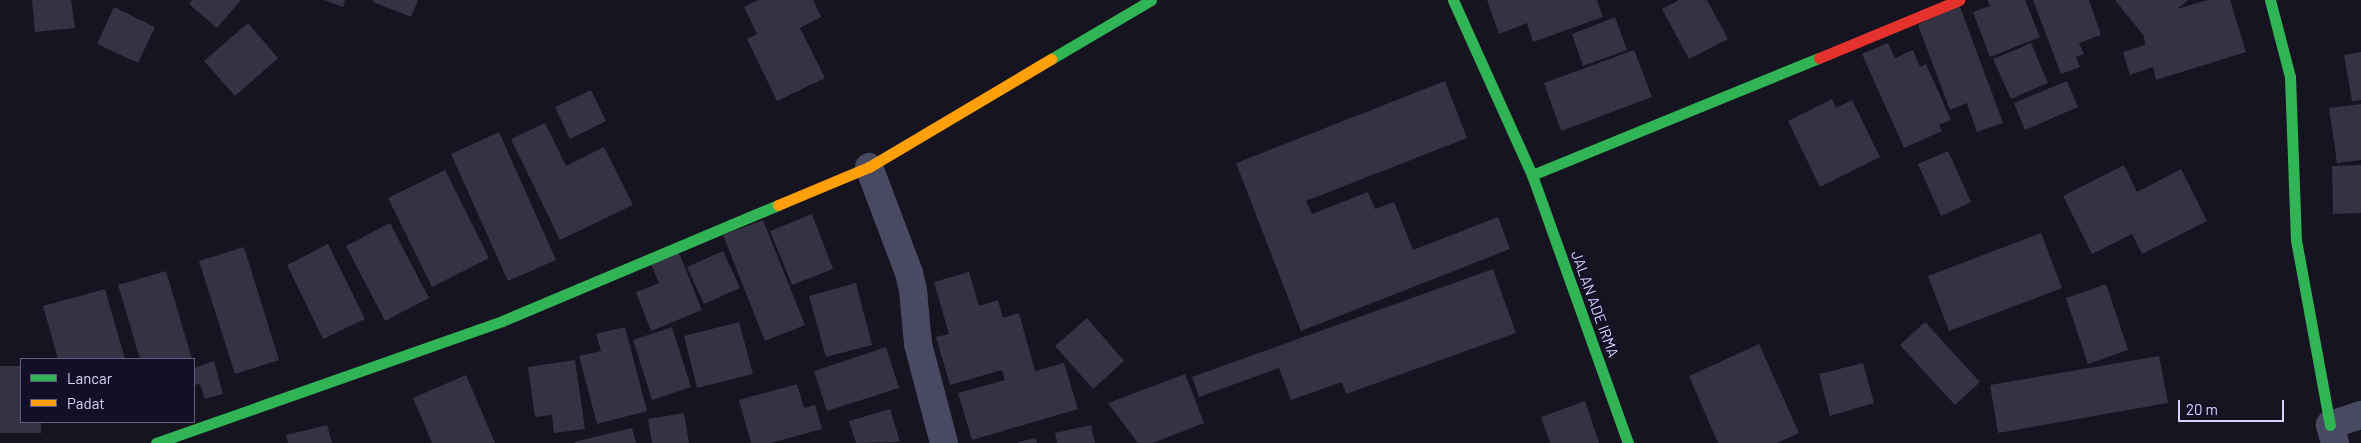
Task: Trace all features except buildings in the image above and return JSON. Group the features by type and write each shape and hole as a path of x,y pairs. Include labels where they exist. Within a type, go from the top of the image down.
{"street":[{"path":"156,443 502,321 869,167 1151,0"},
{"name":"JALAN ADE IRMA","path":"1453,0 1532,175 1628,443"},
{"path":"1532,175 1959,0"},
{"path":"2270,0 2290,77 2296,240 2332,434 2361,415"},
{"path":"869,167 913,290 918,344 944,443"}],"traffic: fast":[{"path":"1051,59 1151,0"},
{"path":"1453,0 1532,175 1628,443"},
{"path":"2270,0 2290,77 2296,240 2330,425"},
{"path":"1532,175 1819,58"},
{"path":"156,443 502,321 778,205"}],"traffic: slow":[{"path":"778,205 869,167 1051,59"}],"traffic: jam":[{"path":"1819,58 1959,0"}]}
